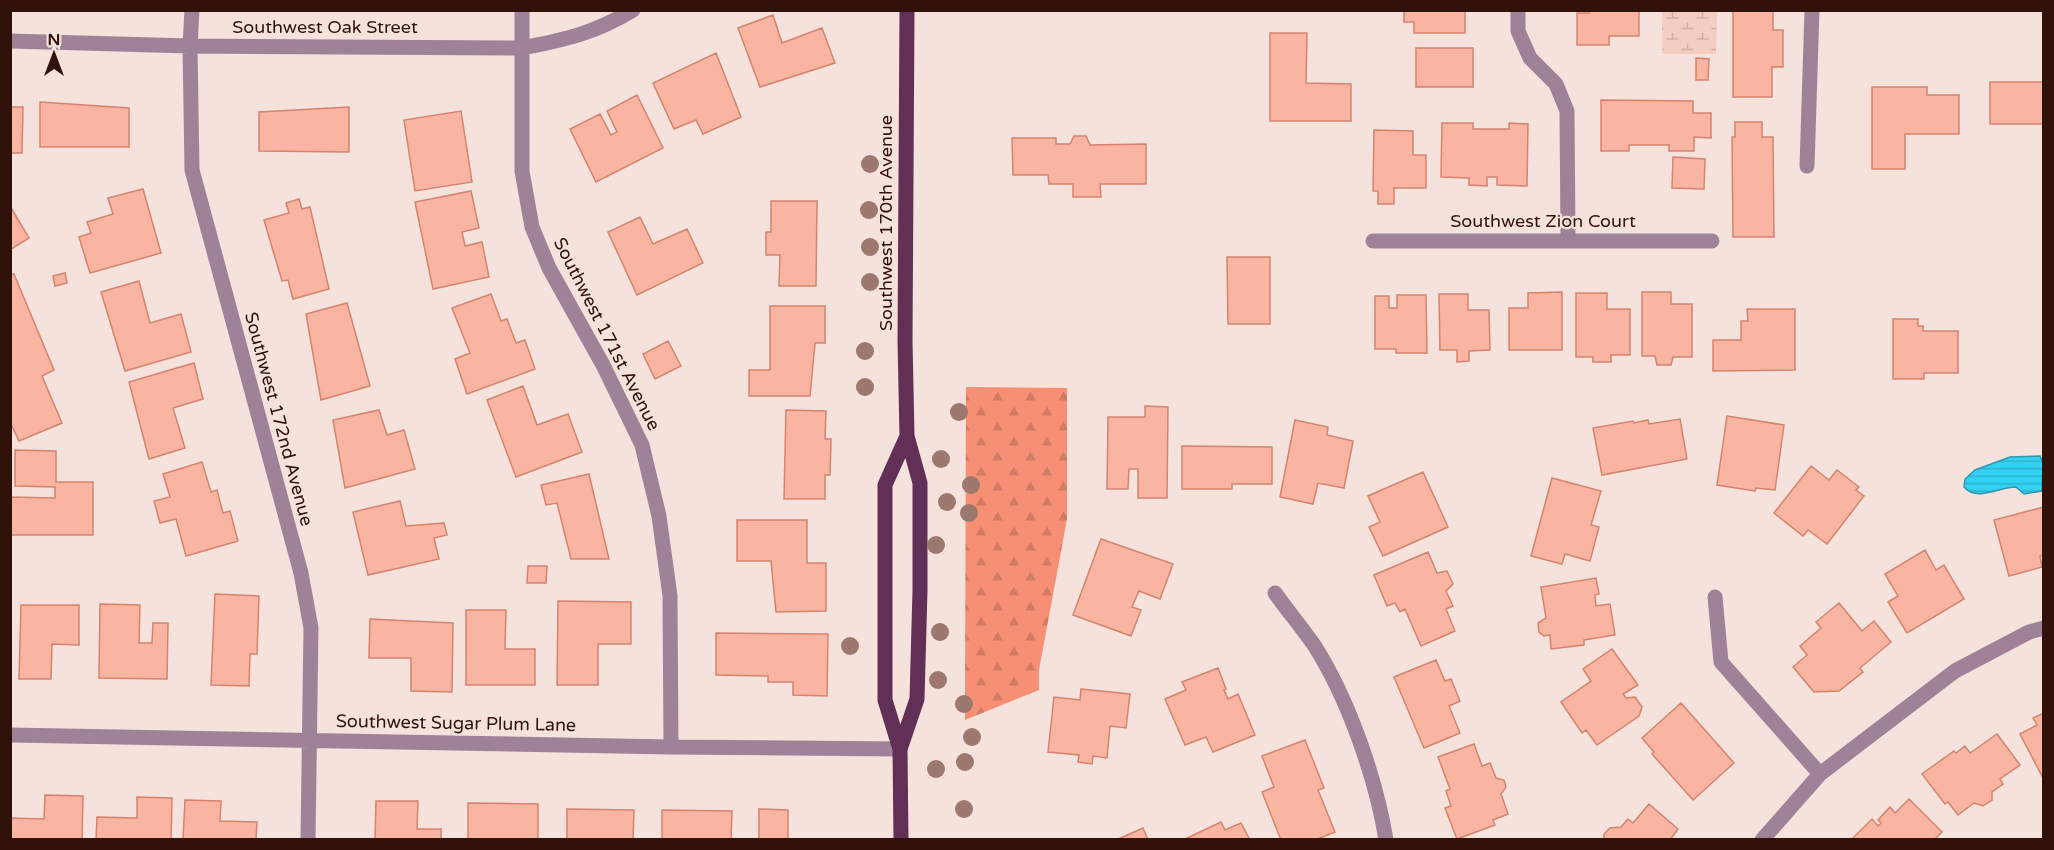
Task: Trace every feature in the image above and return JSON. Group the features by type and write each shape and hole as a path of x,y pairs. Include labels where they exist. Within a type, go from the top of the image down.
{"main road":[{"name":"Southwest 170th Avenue","path":"900,749 917,699 920,590 920,483 906,436 907,10"},
{"name":"Southwest 170th Avenue","path":"901,840 900,749 885,699 885,485 906,436"}],"street":[{"name":"Southwest 172nd Avenue","path":"192,10 190,46 192,170 301,573 311,628 309,840"},
{"name":"Southwest 171st Avenue","path":"522,10 522,171 532,226 549,268 603,365 642,445 659,516 670,596 671,747"},
{"name":"Southwest Oak Street","path":"10,41 190,46 521,48 572,39 610,24 633,10"},
{"path":"1518,10 1518,32 1530,58 1556,84 1567,111 1568,240"},
{"path":"1807,166 1812,10"},
{"name":"Southwest Zion Court","path":"1373,241 1712,241"},
{"path":"1275,593 1314,646 1347,706 1381,809 1386,840"},
{"path":"1715,597 1721,662 1820,774"},
{"path":"1762,840 1820,774 1955,671 2029,632 2043,628"},
{"name":"Southwest Sugar Plum Lane","path":"10,735 900,749"}],"green space":[{"path":"1662,11 1717,11 1716,54 1662,54"},
{"path":"966,387 1067,388 1067,519 1039,670 1039,690 965,720"}],"water":[{"path":"2040,456 2043,463 2042,491 2024,494 2016,487 1982,494 1969,491 1964,487 1965,479 1975,470 2010,457"}],"building":[{"path":"1404,10 1465,10 1465,33 1414,33 1414,22 1404,22"},
{"path":"1589,10 1639,10 1639,36 1609,36 1609,45 1577,45 1577,13 1589,13"},
{"path":"1733,10 1773,10 1773,30 1783,30 1783,67 1772,67 1772,97 1733,97"},
{"path":"773,15 782,43 822,28 835,63 760,87 738,28"},
{"path":"1270,33 1307,33 1306,83 1351,84 1351,121 1270,121"},
{"path":"1416,48 1473,48 1473,87 1416,87"},
{"path":"716,53 741,117 703,134 696,120 674,129 653,83"},
{"path":"1696,58 1709,59 1708,80 1696,80"},
{"path":"1990,82 2044,82 2044,124 1990,124"},
{"path":"1872,87 1927,87 1927,95 1959,95 1959,134 1905,134 1905,169 1872,169"},
{"path":"637,95 663,148 596,182 570,129 600,114 611,135 617,132 607,111"},
{"path":"1601,100 1693,101 1693,113 1711,113 1711,138 1694,137 1694,151 1669,151 1669,145 1629,145 1629,151 1601,151"},
{"path":"40,102 129,108 129,147 40,147"},
{"path":"10,107 23,107 22,153 10,153"},
{"path":"349,107 349,152 259,151 259,112"},
{"path":"461,111 472,182 415,191 404,120"},
{"path":"1735,122 1762,122 1762,137 1773,137 1774,237 1733,237 1732,137 1735,137"},
{"path":"1442,123 1473,123 1473,129 1509,129 1509,123 1528,124 1527,186 1497,185 1497,177 1487,177 1487,186 1469,185 1469,178 1441,177"},
{"path":"1374,130 1413,131 1413,155 1426,155 1426,188 1394,188 1394,204 1378,204 1378,191 1373,191"},
{"path":"1074,136 1086,136 1090,145 1146,144 1146,184 1100,184 1101,197 1073,197 1073,184 1049,184 1048,175 1013,175 1012,138 1056,138 1056,144 1070,144"},
{"path":"1673,157 1705,159 1704,189 1672,188"},
{"path":"143,189 161,253 90,273 79,237 91,233 87,222 113,214 108,198"},
{"path":"471,191 479,228 462,232 465,246 482,242 489,277 433,289 415,202"},
{"path":"299,199 302,209 310,207 329,289 293,299 288,280 282,281 264,220 289,213 286,203"},
{"path":"771,201 817,201 816,286 779,286 780,255 766,255 766,232 771,232"},
{"path":"10,206 29,238 10,250"},
{"path":"640,217 653,244 687,229 703,263 637,295 608,232"},
{"path":"1227,257 1270,257 1270,324 1228,324"},
{"path":"65,273 67,283 55,286 53,276"},
{"path":"14,274 54,370 42,376 62,423 19,441 10,422 10,275"},
{"path":"139,281 150,323 181,314 191,352 125,371 101,292"},
{"path":"1562,292 1562,350 1509,350 1509,308 1528,308 1528,293"},
{"path":"1642,292 1671,292 1671,304 1692,304 1692,357 1673,357 1671,365 1657,365 1655,356 1642,356"},
{"path":"1576,293 1607,293 1607,309 1630,309 1630,355 1611,355 1611,362 1593,362 1593,357 1576,357"},
{"path":"491,294 501,321 507,319 516,343 525,340 535,369 467,394 455,359 470,353 452,308"},
{"path":"1439,294 1468,294 1468,310 1489,310 1490,350 1469,351 1469,361 1457,362 1457,350 1440,350"},
{"path":"1397,295 1426,295 1427,353 1396,353 1396,349 1375,349 1375,296 1389,296 1389,308 1397,308"},
{"path":"347,303 370,386 321,400 306,314"},
{"path":"770,306 825,306 825,343 815,343 810,396 749,396 749,370 770,370"},
{"path":"1747,309 1795,309 1795,370 1713,371 1713,340 1741,340 1741,321 1748,321"},
{"path":"1893,319 1918,319 1918,326 1923,326 1923,331 1958,331 1958,373 1924,373 1924,379 1893,379"},
{"path":"668,341 681,366 655,379 643,354"},
{"path":"194,363 203,399 173,408 185,448 149,459 129,382"},
{"path":"523,386 537,425 568,414 582,452 516,477 487,400"},
{"path":"1145,406 1168,407 1167,498 1138,498 1138,469 1129,469 1128,489 1107,489 1108,417 1145,417"},
{"path":"379,410 387,435 404,430 415,469 345,488 333,420"},
{"path":"786,410 826,411 825,439 831,439 830,475 825,475 825,499 784,499"},
{"path":"1727,416 1784,425 1775,490 1756,488 1755,491 1717,485"},
{"path":"1680,419 1687,459 1602,475 1593,428 1633,421 1634,423 1648,420 1649,424"},
{"path":"1295,420 1328,427 1327,435 1353,441 1344,488 1318,483 1313,504 1280,497"},
{"path":"1182,446 1272,447 1272,484 1232,484 1232,489 1182,489"},
{"path":"15,450 56,451 56,482 93,482 93,535 10,535 10,497 55,498 55,487 15,486"},
{"path":"202,462 211,492 217,490 223,513 230,511 238,541 186,556 176,519 160,523 154,501 170,497 163,474"},
{"path":"1811,466 1829,480 1837,470 1859,487 1856,490 1864,496 1827,544 1808,530 1803,536 1774,513"},
{"path":"1423,472 1448,527 1383,556 1369,527 1380,522 1368,496"},
{"path":"589,474 609,559 571,559 557,503 546,505 541,485"},
{"path":"1552,478 1601,491 1591,525 1599,527 1590,561 1565,554 1562,564 1531,556"},
{"path":"400,501 406,526 444,523 447,535 434,538 439,559 368,575 353,512"},
{"path":"2044,507 2044,555 2040,556 2042,567 2009,576 1994,520"},
{"path":"737,520 807,520 807,563 826,563 826,611 776,612 771,561 737,561"},
{"path":"1101,539 1173,564 1160,599 1139,591 1132,607 1141,610 1131,636 1073,615"},
{"path":"1925,550 1936,570 1944,565 1964,599 1907,633 1888,602 1898,596 1885,574"},
{"path":"1428,552 1437,573 1447,571 1453,584 1446,591 1453,606 1446,609 1455,631 1421,646 1405,609 1400,612 1395,603 1387,606 1374,575"},
{"path":"528,566 547,566 546,583 527,583"},
{"path":"1596,578 1599,594 1595,595 1596,606 1610,604 1615,635 1584,640 1584,645 1551,649 1550,635 1544,636 1539,632 1538,623 1546,618 1541,587"},
{"path":"215,594 259,596 257,654 250,654 249,686 211,685"},
{"path":"558,601 631,602 631,644 598,644 598,685 557,685"},
{"path":"1839,603 1862,631 1874,621 1891,642 1860,668 1863,672 1839,691 1814,692 1793,667 1807,655 1800,646 1821,628 1816,622"},
{"path":"100,604 140,605 139,643 152,643 153,623 168,623 167,679 99,678"},
{"path":"21,605 79,605 79,645 52,644 51,679 19,679"},
{"path":"466,610 506,610 505,649 535,649 535,685 466,685"},
{"path":"370,619 453,623 452,692 411,691 411,658 369,658"},
{"path":"716,633 828,634 827,696 793,695 793,682 768,682 768,676 716,675"},
{"path":"1612,649 1638,685 1623,694 1626,698 1635,697 1642,707 1639,716 1597,745 1586,730 1582,733 1561,702 1591,681 1583,669"},
{"path":"1436,660 1445,681 1451,679 1460,701 1449,706 1460,733 1424,748 1394,677"},
{"path":"1218,668 1228,699 1238,694 1255,735 1213,752 1206,737 1185,745 1165,699 1186,690 1182,682"},
{"path":"1081,689 1130,694 1126,728 1110,726 1107,758 1093,756 1092,764 1078,762 1079,755 1048,752 1054,697 1080,700"},
{"path":"1681,703 1734,763 1693,800 1652,754 1654,752 1642,738"},
{"path":"2044,713 2043,778 2020,734 2037,725 2033,718"},
{"path":"1997,734 2020,765 2000,779 2003,784 1992,792 1992,800 1983,806 1974,803 1958,815 1948,802 1945,804 1922,774 1954,751 1956,753 1965,746 1970,753"},
{"path":"1305,740 1324,788 1318,790 1335,832 1315,840 1281,840 1262,792 1274,787 1262,756"},
{"path":"1474,744 1482,766 1490,763 1496,778 1504,780 1506,787 1501,794 1508,814 1493,820 1495,825 1457,839 1445,808 1451,806 1446,791 1450,789 1438,757"},
{"path":"45,795 83,796 82,840 10,840 10,818 44,819"},
{"path":"137,797 172,798 171,840 96,840 97,817 137,818"},
{"path":"1909,799 1942,832 1934,840 1851,840 1872,819 1878,826 1881,823 1878,820 1890,807 1895,813"},
{"path":"185,800 221,801 220,821 257,822 256,840 183,840"},
{"path":"376,801 418,801 417,829 441,829 441,840 375,840"},
{"path":"468,803 538,804 538,840 468,840"},
{"path":"1649,804 1678,829 1670,840 1604,840 1604,834 1610,828 1621,827 1628,819 1633,823"},
{"path":"567,809 634,810 633,840 567,840"},
{"path":"759,809 788,810 788,840 759,840"},
{"path":"662,810 732,811 731,840 662,840"},
{"path":"1221,822 1225,830 1241,823 1250,840 1183,840"},
{"path":"1143,828 1148,840 1116,840"}]}
